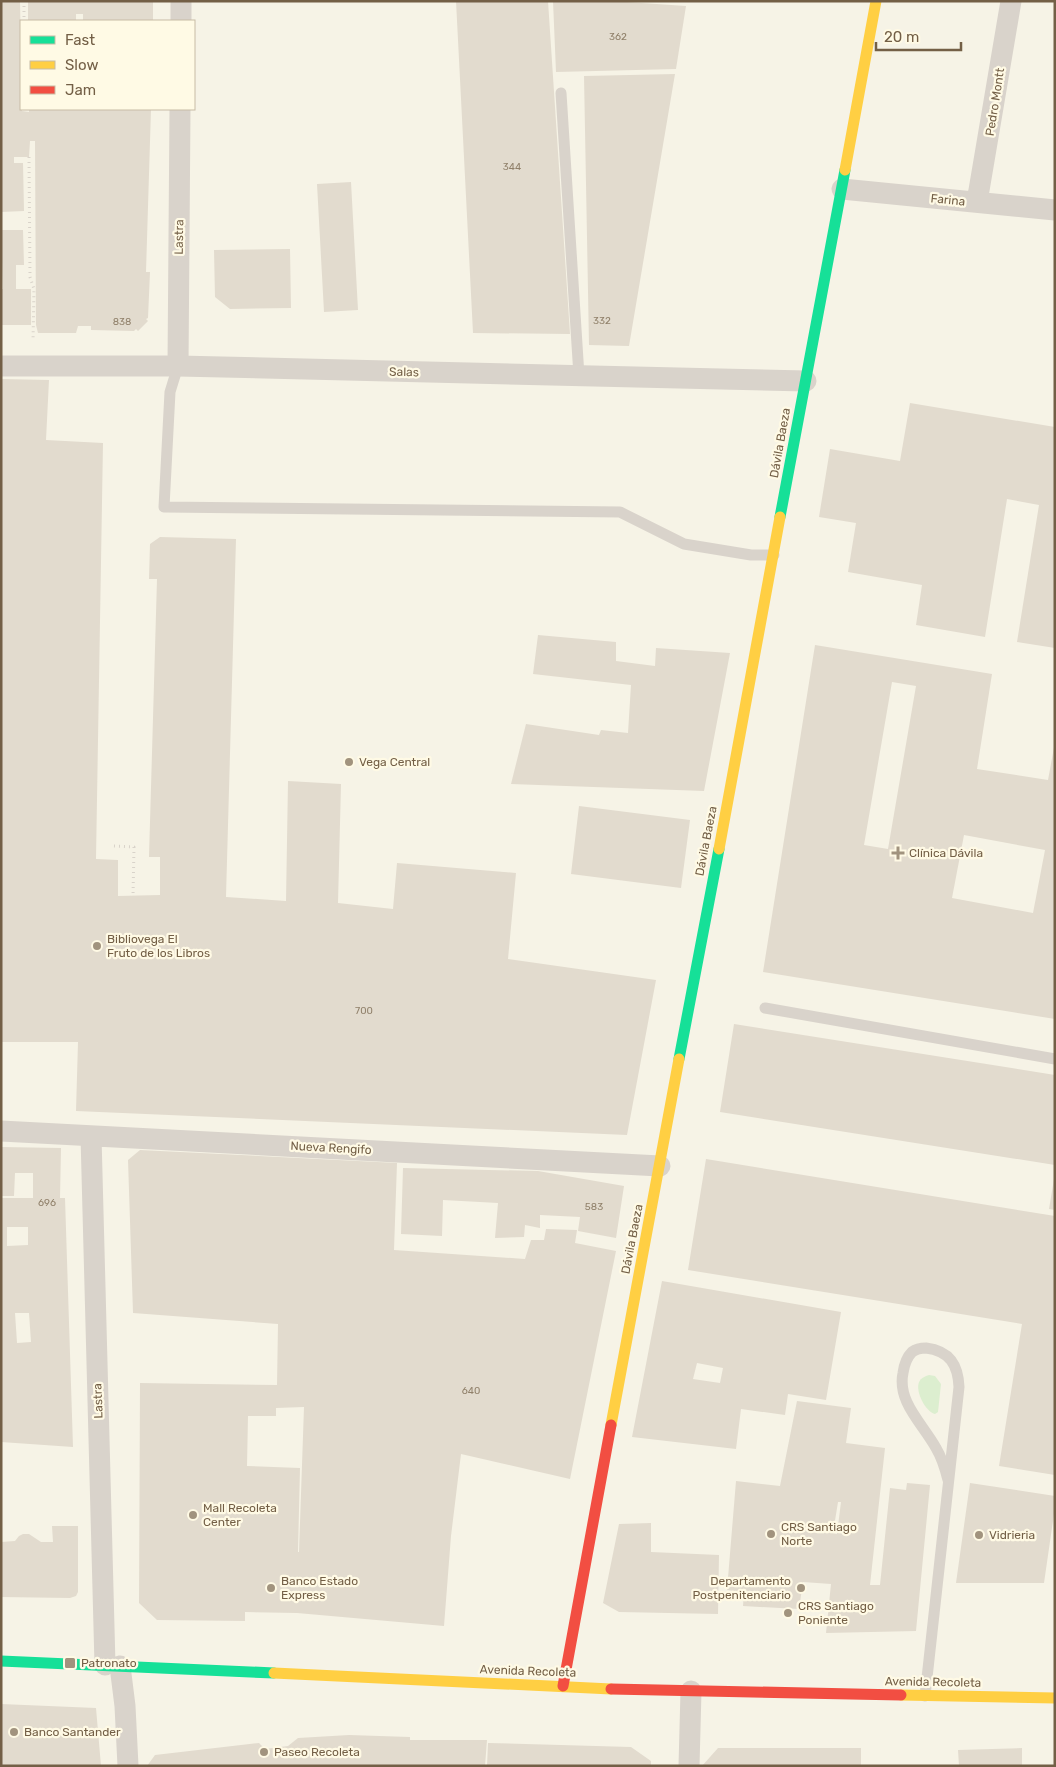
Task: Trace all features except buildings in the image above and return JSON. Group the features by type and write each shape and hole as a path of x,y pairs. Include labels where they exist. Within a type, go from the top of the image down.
{"street":[{"path":"181,1 181,20"},
{"name":"Dávila Baeza","path":"563,1686 876,1"},
{"name":"Pedro Montt","path":"977,202 1011,1"},
{"name":"Lastra","path":"178,366 180,110"},
{"name":"Farina","path":"842,189 1055,210"},
{"name":"Salas","path":"1,366 178,366 806,381"},
{"name":"Nueva Rengifo","path":"3,1129 91,1136 660,1166"},
{"name":"Lastra","path":"91,1136 113,1666 125,1706 128,1766"},
{"name":"Avenida Recoleta","path":"1,1661 691,1691 1055,1698"},
{"path":"689,1766 691,1691"}],"lane":[{"path":"561,93 579,376"},
{"path":"178,366 170,392 164,507 620,512 684,544 751,555 774,555"},
{"path":"765,1008 1055,1059"},
{"path":"924,1696 959,1387 958,1373 949,1357 935,1349 921,1348 912,1352 905,1364 901,1381 903,1395 944,1463 948,1480"}],"path":[{"path":"24,1 24,20"},
{"path":"30,157 30,277 34,289 33,325"},
{"path":"114,846 134,846 132,896"}],"green space":[{"path":"935,1376 941,1384 938,1412 935,1414 925,1406 918,1386 923,1377"}],"traffic: fast":[{"path":"780,517 845,170"},
{"path":"679,1059 719,849"},
{"path":"1,1661 274,1673"}],"traffic: slow":[{"path":"845,170 876,1"},
{"path":"719,849 780,517"},
{"path":"611,1425 679,1059"},
{"path":"274,1673 611,1689"},
{"path":"901,1695 1055,1698"}],"traffic: jam":[{"path":"563,1686 611,1425"},
{"path":"611,1689 901,1695"}],"place":[{"name":"Vega Central","path":"349,762"},
{"name":"Clínica Dávila","path":"898,853"},
{"name":"Bibliovega El Fruto de los Libros","path":"97,946"},
{"name":"Mall Recoleta Center","path":"193,1515"},
{"name":"CRS Santiago Norte","path":"771,1534"},
{"name":"Vidrieria","path":"979,1535"},
{"name":"Banco Estado Express","path":"271,1588"},
{"name":"Departamento Postpenitenciario","path":"801,1588"},
{"name":"CRS Santiago Poniente","path":"788,1613"},
{"name":"Patronato","path":"70,1663"},
{"name":"Banco Santander","path":"14,1732"},
{"name":"Paseo Recoleta","path":"264,1752"}]}
